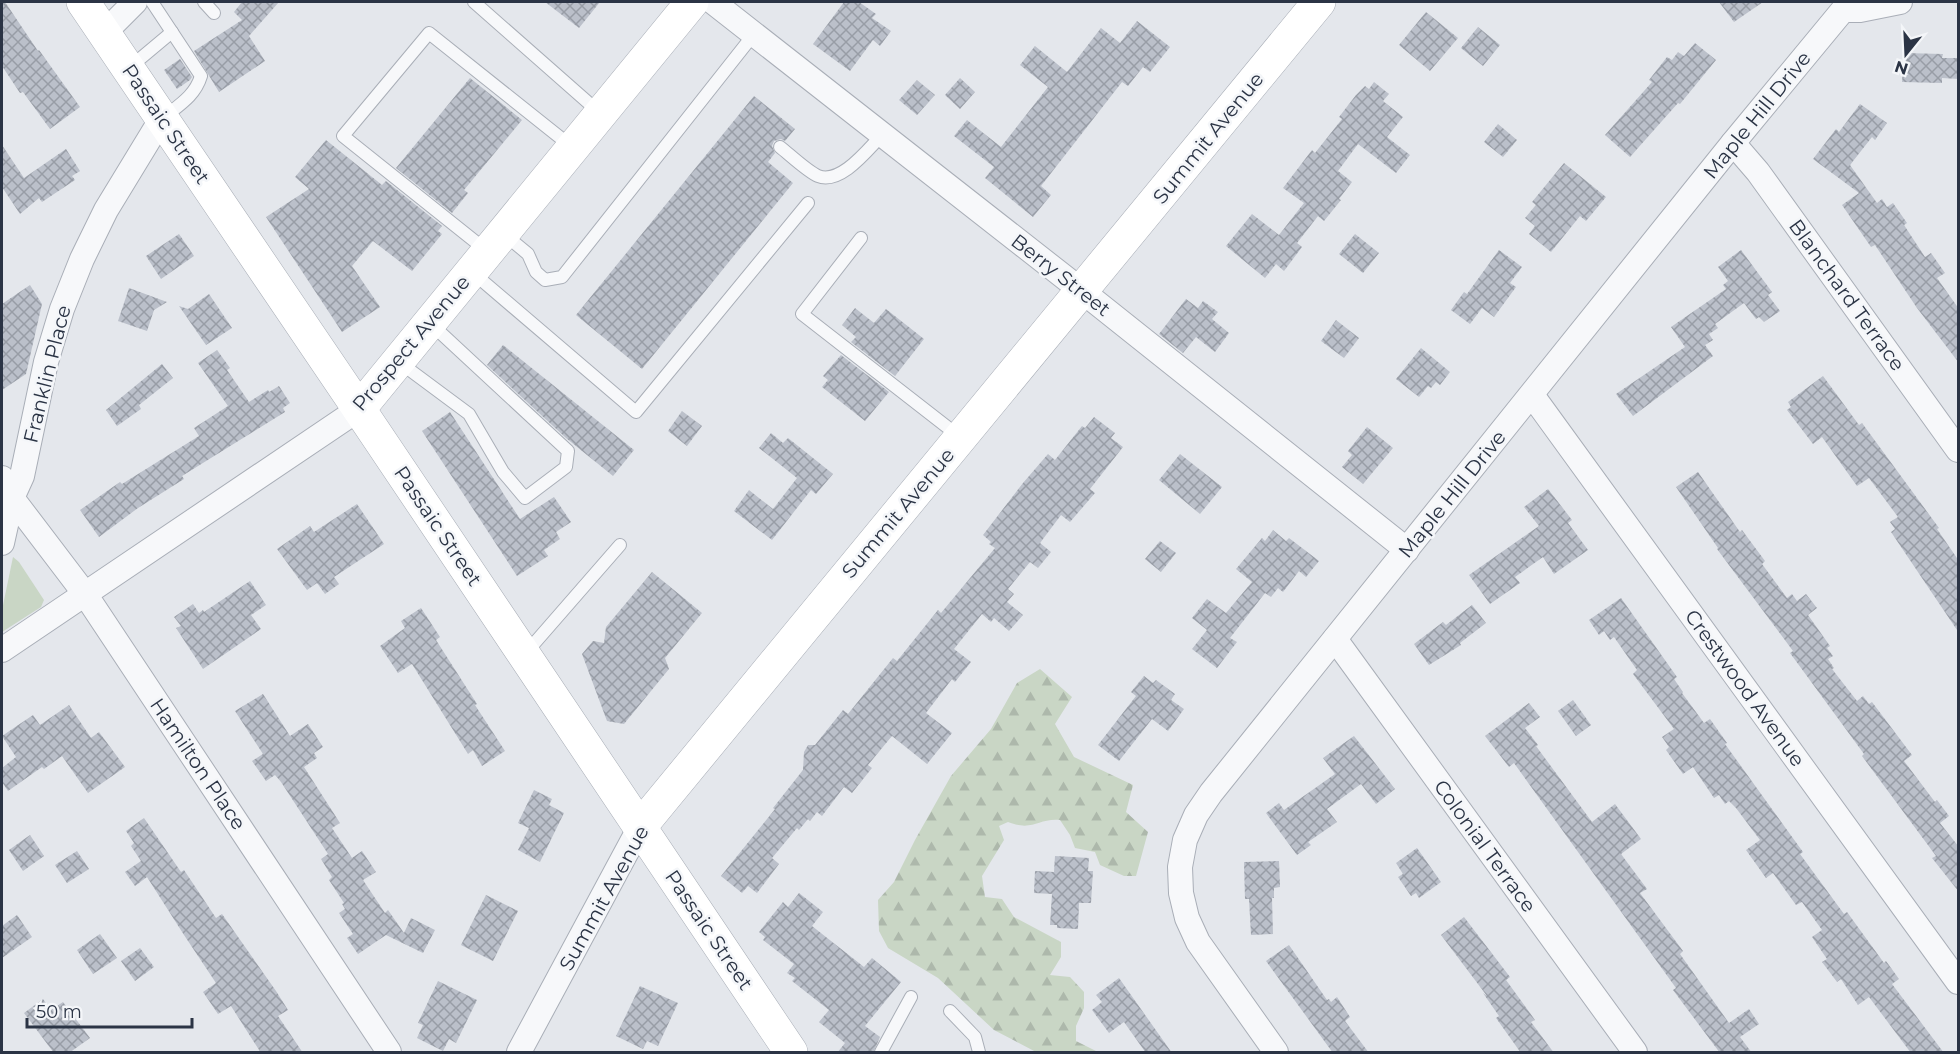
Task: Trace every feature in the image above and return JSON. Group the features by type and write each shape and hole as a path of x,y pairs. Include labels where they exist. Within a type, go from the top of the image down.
{"street":[{"name":"Passaic Street","path":"83,2 791,1053"},
{"path":"104,33 135,2"},
{"name":"Prospect Avenue","path":"2,650 359,409 692,2"},
{"name":"Berry Street","path":"712,2 1082,291 1407,550"},
{"name":"Summit Avenue","path":"519,1053 640,828 1319,2"},
{"name":"Maple Hill Drive","path":"1276,1053 1198,942 1187,918 1180,867 1185,840 1196,815 1211,793 1532,395 1840,6 1860,10 1900,2"},
{"name":"Franklin Place","path":"2,543 7,488 22,476 46,362 62,309 82,258 106,210 162,118"},
{"name":"Blanchard Terrace","path":"1733,143 1758,172 1959,450"},
{"name":"Crestwood Avenue","path":"1532,395 1959,982"},
{"name":"Hamilton Place","path":"7,488 85,594 389,1053"},
{"name":"Colonial Terrace","path":"1335,639 1635,1053"}],"lane":[{"path":"152,2 201,76 199,85 190,97 162,118"},
{"path":"204,2 214,13"},
{"path":"474,2 600,114"},
{"path":"128,69 172,32"},
{"path":"573,148 429,33 343,136 487,252 636,412 808,203"},
{"path":"487,252 528,254 536,272 545,280 562,277 754,34"},
{"path":"780,147 818,176 832,177 846,171 882,135"},
{"path":"861,238 802,314 961,437"},
{"path":"398,361 469,414 503,472 525,498 566,467 568,452 429,323"},
{"path":"524,655 620,545"},
{"path":"881,1053 910,997"},
{"path":"950,1011 975,1036 979,1053"}],"green space":[{"path":"13,557 19,562 44,600 41,607 2,632 2,610"},
{"path":"1040,669 1072,697 1055,724 1074,757 1133,785 1126,812 1148,832 1136,876 1124,876 1100,865 1095,852 1075,848 1060,820 1024,826 1008,822 999,826 1004,840 982,876 985,897 1002,899 1014,917 1061,942 1061,957 1050,975 1070,977 1084,992 1084,1008 1076,1026 1076,1041 1098,1052 1036,1052 994,1030 938,978 888,948 879,931 878,900 894,882 951,776 991,729 1017,683"}],"building":[{"path":"2,2 5,2 80,107 50,129 23,92 20,93 2,66"},
{"path":"242,2 279,2 249,36 265,61 219,92 194,51 242,20 234,12"},
{"path":"545,2 600,2 579,28"},
{"path":"844,2 859,2 876,14 872,18 891,31 880,46 873,40 850,71 813,44"},
{"path":"1719,2 1763,2 1734,22"},
{"path":"1426,12 1458,38 1430,71 1399,45"},
{"path":"1137,21 1170,47 1150,72 1143,67 1128,86 1122,82 1041,186 1051,195 1033,217 985,178 994,167 954,136 967,120 1001,147 1048,87 1020,65 1035,46 1067,72 1101,28 1120,43"},
{"path":"1478,27 1500,45 1483,66 1461,48"},
{"path":"1695,43 1716,60 1680,104 1678,103 1630,157 1605,135 1652,82 1649,80 1667,57 1672,60 1678,52 1684,56"},
{"path":"1904,53 1943,54 1942,58 1959,58 1959,79 1942,78 1942,83 1902,82"},
{"path":"180,59 192,77 177,89 164,70"},
{"path":"470,78 522,120 464,190 468,193 452,213 396,168"},
{"path":"960,78 975,92 960,109 945,95"},
{"path":"917,80 935,95 917,115 899,100"},
{"path":"1374,82 1389,94 1383,101 1403,117 1387,137 1410,155 1396,173 1358,144 1338,171 1352,182 1339,199 1341,200 1324,221 1318,216 1297,243 1302,247 1284,271 1276,264 1265,278 1226,246 1252,214 1279,235 1304,203 1283,188 1312,150 1315,153 1342,119 1339,117 1356,95 1365,86 1369,89"},
{"path":"754,96 795,129 785,141 781,139 774,141 772,146 775,153 768,162 793,183 642,369 576,315"},
{"path":"1860,104 1887,123 1875,140 1872,137 1850,165 1877,203 1882,199 1887,207 1893,203 1907,223 1904,225 1925,257 1931,253 1945,273 1937,278 1959,309 1959,363 1917,308 1875,245 1871,247 1842,205 1859,193 1813,159 1836,129 1839,132"},
{"path":"1498,124 1517,140 1503,157 1484,142"},
{"path":"326,140 382,185 386,181 442,226 438,231 442,234 412,271 373,241 352,266 380,307 342,332 266,217 309,189 295,177"},
{"path":"2,145 24,178 66,149 80,171 72,176 75,180 42,202 39,198 20,214 2,187"},
{"path":"1564,163 1606,197 1586,221 1580,216 1551,252 1529,234 1535,226 1525,218 1536,205 1532,202"},
{"path":"179,234 194,256 161,279 146,256"},
{"path":"1355,234 1379,253 1363,273 1339,254"},
{"path":"1499,250 1522,267 1510,283 1516,287 1494,317 1482,308 1470,324 1451,310 1464,292 1467,294"},
{"path":"1741,250 1772,292 1768,295 1780,311 1764,322 1759,317 1756,319 1744,303 1715,324 1718,328 1709,334 1713,340 1705,345 1713,356 1633,416 1616,394 1685,347 1671,327 1726,289 1723,285 1728,281 1718,267"},
{"path":"30,285 42,304 26,374 2,390 2,304"},
{"path":"129,288 167,302 154,310 147,331 118,321"},
{"path":"209,294 232,328 206,345 179,306 188,309"},
{"path":"1186,299 1198,308 1203,301 1218,312 1212,319 1229,333 1215,352 1196,337 1183,353 1159,334"},
{"path":"855,308 874,323 886,309 924,339 895,376 851,342 856,337 842,325"},
{"path":"1336,320 1359,338 1344,358 1321,341"},
{"path":"503,345 634,450 613,476 566,438 487,365"},
{"path":"1421,348 1450,372 1440,385 1436,382 1431,388 1428,386 1419,397 1396,379"},
{"path":"217,350 230,368 227,370 249,402 279,386 290,403 283,408 285,412 182,476 184,479 138,508 99,537 80,510 120,482 122,484 199,436 194,428 228,406 198,363"},
{"path":"841,355 889,392 865,421 822,387 828,380 823,376"},
{"path":"162,364 173,378 139,405 141,409 117,426 106,410"},
{"path":"1823,376 1859,425 1862,423 1939,528 1937,529 1959,561 1959,633 1891,532 1895,529 1890,522 1898,517 1869,478 1857,486 1822,437 1813,444 1787,410 1791,407 1788,402"},
{"path":"682,411 702,426 687,446 668,431"},
{"path":"450,412 520,519 554,497 571,522 556,532 560,539 544,550 548,556 517,576 422,431"},
{"path":"1094,417 1115,433 1111,438 1123,447 1090,489 1095,493 1070,522 1061,515 1040,543 1051,552 1038,568 1030,562 1008,589 1014,594 1007,602 1023,615 1009,631 994,618 991,622 982,614 954,649 971,662 955,682 952,679 926,713 952,733 927,764 892,736 868,765 872,768 852,793 844,787 822,816 817,812 799,830 797,828 772,858 779,864 757,893 748,886 742,893 721,876 803,770 804,752 808,745 815,745 843,710 848,714 893,658 897,661 938,610 941,613 995,548 983,535 1023,483 1048,454 1055,460 1082,426 1085,428"},
{"path":"1367,427 1393,448 1363,484 1342,467 1352,455 1348,451"},
{"path":"771,433 783,443 788,438 833,474 816,494 811,490 772,540 734,511 749,490 773,509 797,478 759,448"},
{"path":"1180,454 1222,487 1200,514 1159,480"},
{"path":"1698,472 1740,532 1742,530 1765,561 1762,564 1787,598 1792,594 1797,601 1806,594 1817,608 1808,615 1830,646 1827,648 1833,656 1828,659 1834,668 1832,669 1857,701 1863,696 1869,704 1872,702 1912,755 1904,761 1935,802 1937,800 1949,816 1940,823 1959,847 1959,892 1932,858 1936,856 1862,756 1864,754 1790,653 1793,651 1717,549 1676,487"},
{"path":"1548,489 1572,520 1568,523 1588,550 1554,574 1543,557 1515,577 1520,583 1490,604 1469,575 1539,526 1524,507"},
{"path":"357,504 384,544 334,577 339,584 325,594 317,583 307,590 277,549 310,526 314,532"},
{"path":"1273,530 1286,541 1289,538 1319,561 1306,577 1299,571 1283,592 1278,588 1271,597 1265,593 1230,638 1237,642 1217,668 1192,649 1207,630 1192,618 1207,599 1226,613 1252,582 1236,569 1262,538 1265,541"},
{"path":"1160,541 1176,553 1161,572 1145,559"},
{"path":"652,572 702,613 665,658 669,669 624,724 607,721 582,654 593,641 604,643 606,627"},
{"path":"250,581 266,605 251,615 261,629 203,669 176,628 181,626 174,617 193,604 199,613 203,610 204,612"},
{"path":"1621,598 1677,677 1674,679 1682,693 1704,723 1710,719 1727,743 1725,744 1803,852 1800,854 1844,914 1847,912 1884,963 1886,961 1899,979 1892,984 1944,1053 1911,1053 1869,997 1858,1005 1841,979 1837,982 1822,962 1827,959 1812,937 1822,930 1802,902 1796,905 1773,873 1766,878 1746,850 1760,840 1736,808 1729,801 1725,804 1719,795 1714,798 1693,767 1683,774 1666,750 1669,747 1662,737 1674,729 1633,674 1637,670 1614,637 1610,640 1604,631 1599,635 1589,620"},
{"path":"1472,605 1486,623 1460,643 1461,645 1429,665 1414,644 1443,622 1446,625"},
{"path":"421,608 440,637 436,640 505,751 482,766 473,750 468,754 412,664 398,673 380,646 405,628 401,621"},
{"path":"1144,676 1153,683 1156,680 1175,694 1171,700 1184,709 1168,731 1152,719 1119,761 1098,745 1136,696 1131,692"},
{"path":"263,694 290,736 308,724 323,747 314,753 317,758 304,767 340,823 332,828 352,858 362,851 376,872 363,880 385,913 388,910 404,933 411,918 435,930 423,953 386,935 358,954 347,938 353,934 339,913 345,909 342,904 344,903 329,880 332,877 321,859 328,854 281,782 275,775 266,781 252,761 263,754 235,711"},
{"path":"1573,700 1591,725 1576,736 1558,711"},
{"path":"1529,703 1540,717 1525,728 1592,822 1615,804 1641,839 1621,854 1647,889 1640,893 1683,951 1680,954 1729,1023 1749,1009 1759,1024 1740,1037 1752,1053 1720,1053 1673,990 1676,988 1514,763 1509,767 1485,736"},
{"path":"69,705 91,738 99,732 125,767 88,793 62,756 8,791 2,782 2,768 16,757 2,736 33,715 40,725"},
{"path":"1354,736 1395,789 1376,804 1361,784 1327,809 1337,822 1308,842 1311,845 1297,855 1266,813 1279,803 1284,810 1335,774 1323,758"},
{"path":"534,790 552,799 549,805 564,813 540,862 518,850 529,828 518,823"},
{"path":"144,818 181,872 184,870 216,918 222,914 276,991 288,1010 278,1016 303,1053 261,1053 231,1006 218,1014 203,992 216,983 147,877 135,886 125,872 141,861 131,846 134,843 126,831"},
{"path":"30,835 44,856 23,871 9,850"},
{"path":"1417,848 1441,882 1419,898 1416,893 1411,896 1398,877 1403,874 1396,863"},
{"path":"77,851 89,869 67,883 55,865"},
{"path":"1055,856 1089,858 1088,871 1093,871 1091,903 1079,903 1078,929 1057,928 1057,925 1050,925 1052,894 1034,893 1035,871 1054,872"},
{"path":"1279,861 1280,887 1274,888 1274,898 1272,898 1273,934 1251,935 1249,899 1245,899 1244,862"},
{"path":"799,893 823,912 812,926 864,967 872,958 901,982 865,1026 880,1037 873,1053 837,1053 845,1043 819,1022 829,1010 792,981 795,978 787,973 794,964 763,940 765,937 759,932 783,902 788,907"},
{"path":"486,895 518,911 493,961 461,945"},
{"path":"17,915 32,937 2,958 2,926"},
{"path":"1464,917 1510,977 1506,980 1535,1020 1531,1022 1554,1053 1521,1053 1496,1018 1499,1016 1483,993 1487,996 1441,935"},
{"path":"100,934 117,958 93,974 77,950"},
{"path":"1289,945 1327,1000 1331,1002 1337,997 1350,1017 1345,1021 1369,1053 1333,1053 1266,961"},
{"path":"140,948 154,967 135,981 121,961"},
{"path":"1119,978 1172,1053 1146,1053 1124,1022 1109,1033 1092,1010 1102,1002 1096,995"},
{"path":"438,981 477,1000 456,1043 449,1039 443,1051 417,1038 423,1025 418,1023"},
{"path":"640,986 678,1003 658,1046 647,1041 643,1049 616,1036"},
{"path":"43,999 51,1010 63,1002 90,1038 69,1053 54,1053 24,1013"}]}
